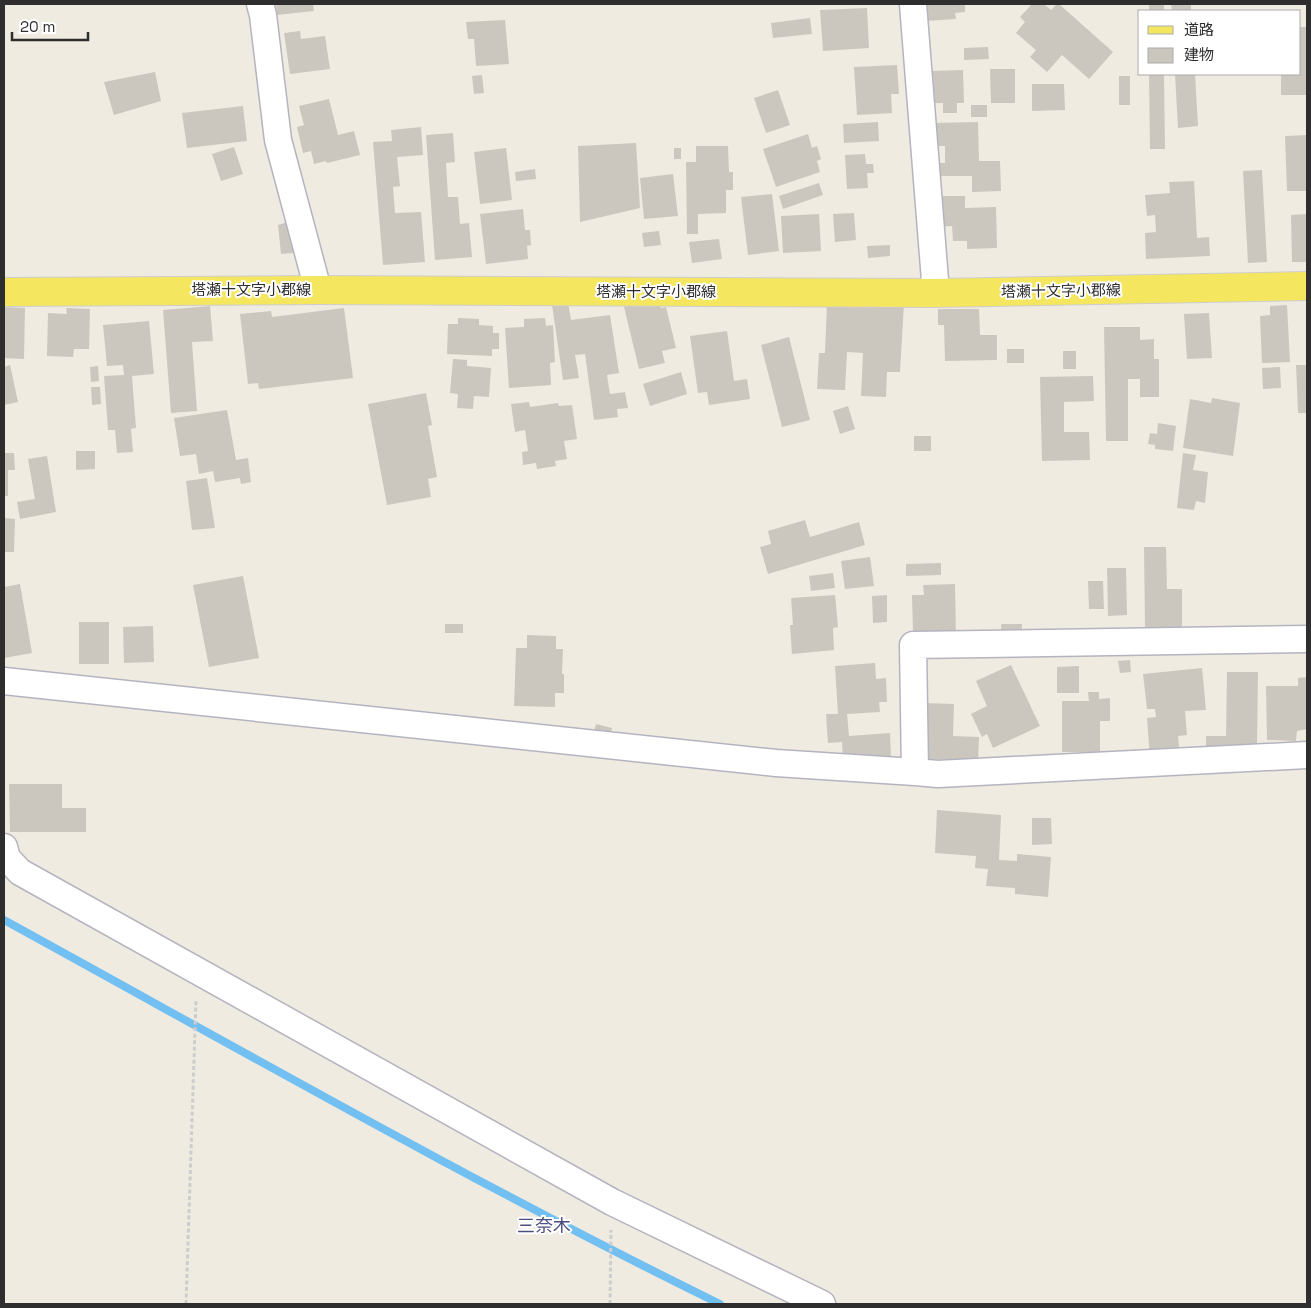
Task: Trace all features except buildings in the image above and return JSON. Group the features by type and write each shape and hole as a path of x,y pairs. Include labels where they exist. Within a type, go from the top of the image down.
{"main road":[{"name":"塔瀬十文字小郡線","path":"4,292 318,290 936,293 1307,286"}],"street":[{"path":"260,4 278,140 318,290"},
{"path":"913,4 936,293"},
{"path":"915,772 913,644 1307,639"},
{"path":"4,681 776,764 938,774 1307,755"},
{"path":"4,847 7,858 20,872 197,971 612,1202 822,1304"}],"path":[{"path":"186,1304 197,971"},
{"path":"610,1304 612,1202"}],"waterway":[{"path":"4,920 449,1164 629,1259 720,1304"}],"district":[{"name":"三奈木","path":"544,1226"}]}
